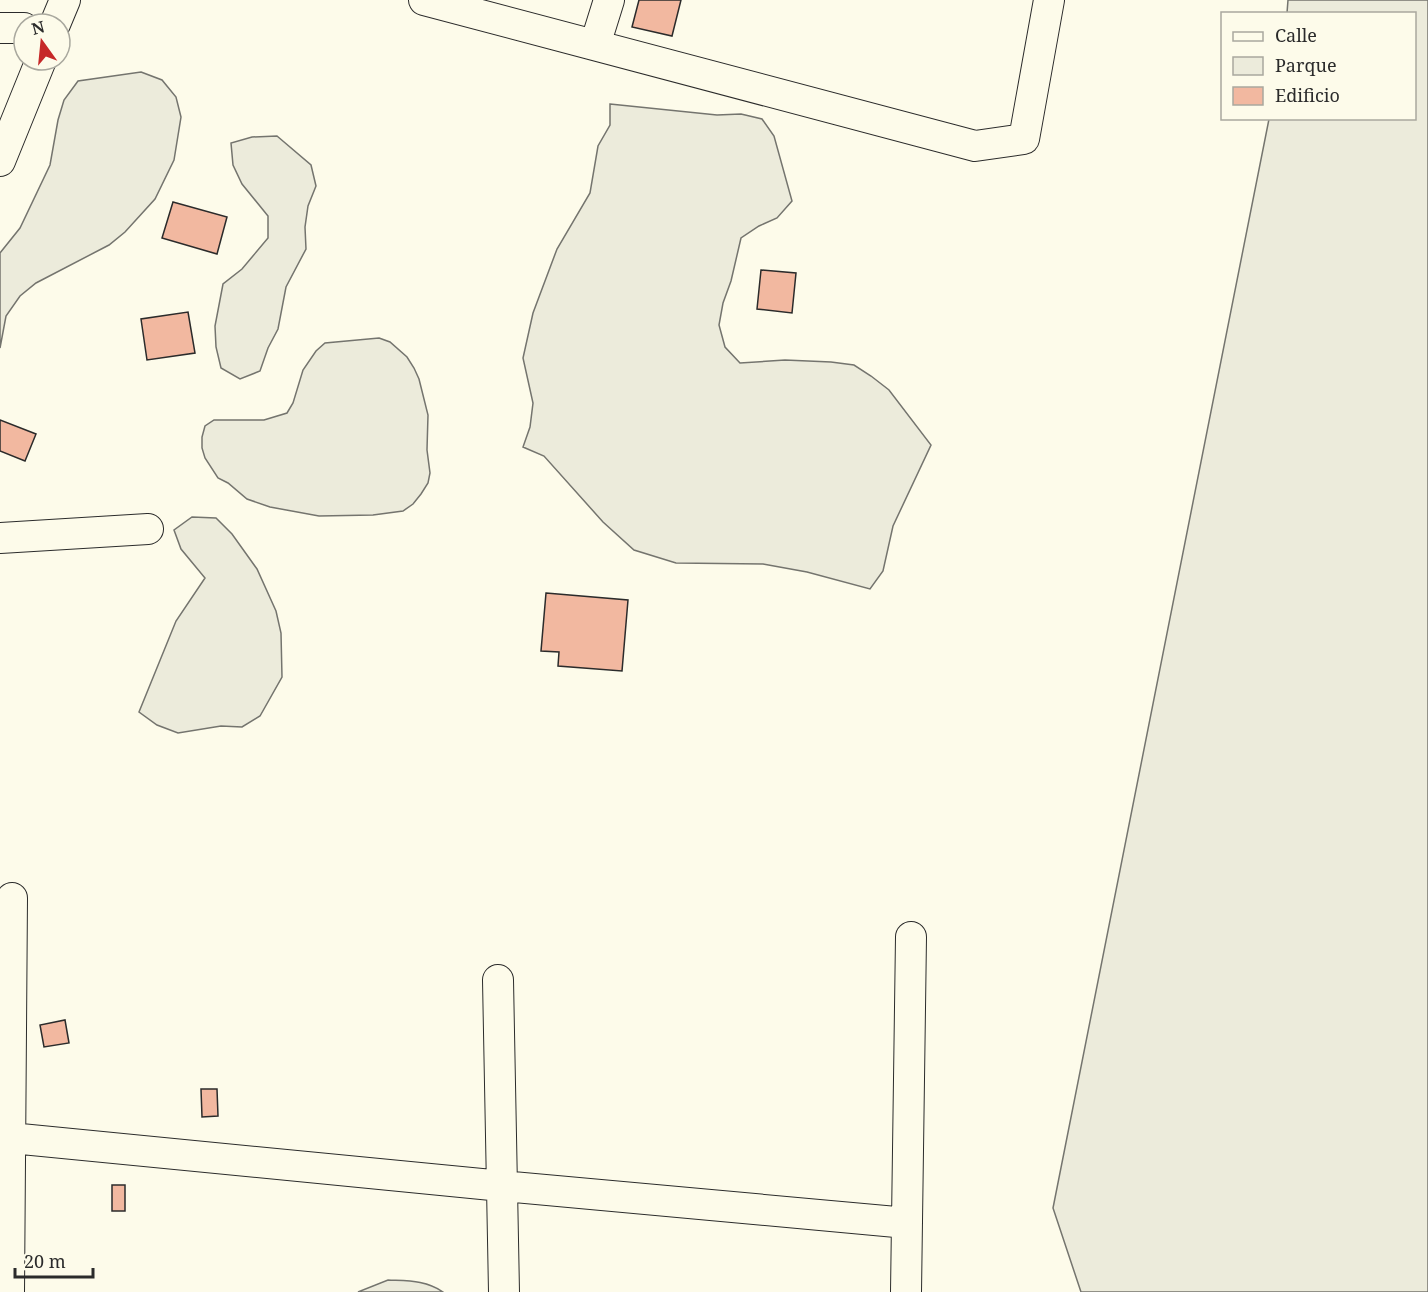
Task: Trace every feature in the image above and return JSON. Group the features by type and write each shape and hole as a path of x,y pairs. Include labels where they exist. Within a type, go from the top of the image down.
{"street":[{"path":"424,0 975,146 1024,139 1049,0"},
{"path":"595,45 609,0"},
{"path":"0,161 35,72"},
{"path":"0,538 148,529"},
{"path":"9,1292 5,1138 12,898"},
{"path":"906,1292 911,937"},
{"path":"498,980 504,1292"},
{"path":"5,1138 907,1223"}],"green space":[{"path":"1288,0 1428,0 1428,1292 1081,1292 1053,1208 1269,120 1416,120 1416,12 1287,12"},
{"path":"141,72 162,80 176,97 181,117 174,160 155,199 125,232 109,245 36,283 20,296 6,316 0,348 0,253 20,228 50,165 64,100 78,81"},
{"path":"610,104 717,115 741,114 762,119 774,136 792,201 777,218 741,238 719,325 725,347 740,363 785,360 854,365 889,390 931,445 893,526 883,571 870,589 807,572 763,564 676,563 634,550 603,522 544,456 523,447 530,427 533,403 523,358 533,313 557,249 590,193 598,146 610,125"},
{"path":"277,136 311,165 316,186 308,206 305,227 306,249 286,287 278,329 260,371 240,379 221,368 216,347 215,326 223,284 242,269 268,238 268,216 242,184 233,165 231,143 252,137"},
{"path":"379,338 390,342 407,357 414,368 428,415 427,450 430,473 428,483 413,504 403,511 373,515 319,516 270,507 247,499 228,483 218,478 205,458 202,448 205,426 214,420 264,420 287,413 293,403 303,370 316,351 325,343"},
{"path":"192,517 216,518 232,534 257,569 276,611 281,633 282,677 260,716 242,727 221,726 178,733 157,725 139,712 176,621 205,578 181,549 174,530"},
{"path":"388,1280 423,1283 443,1292 358,1292"}],"building":[{"path":"639,0 681,0 672,36 632,27"},
{"path":"173,202 227,217 217,254 162,238"},
{"path":"761,270 796,273 792,313 757,309"},
{"path":"188,312 195,353 147,360 141,319"},
{"path":"0,420 36,434 25,461 0,451"},
{"path":"546,593 628,600 622,671 558,666 559,652 541,651"},
{"path":"65,1020 69,1043 44,1047 40,1025"},
{"path":"201,1089 217,1089 218,1116 202,1117"},
{"path":"112,1185 125,1185 125,1211 112,1211"}]}
